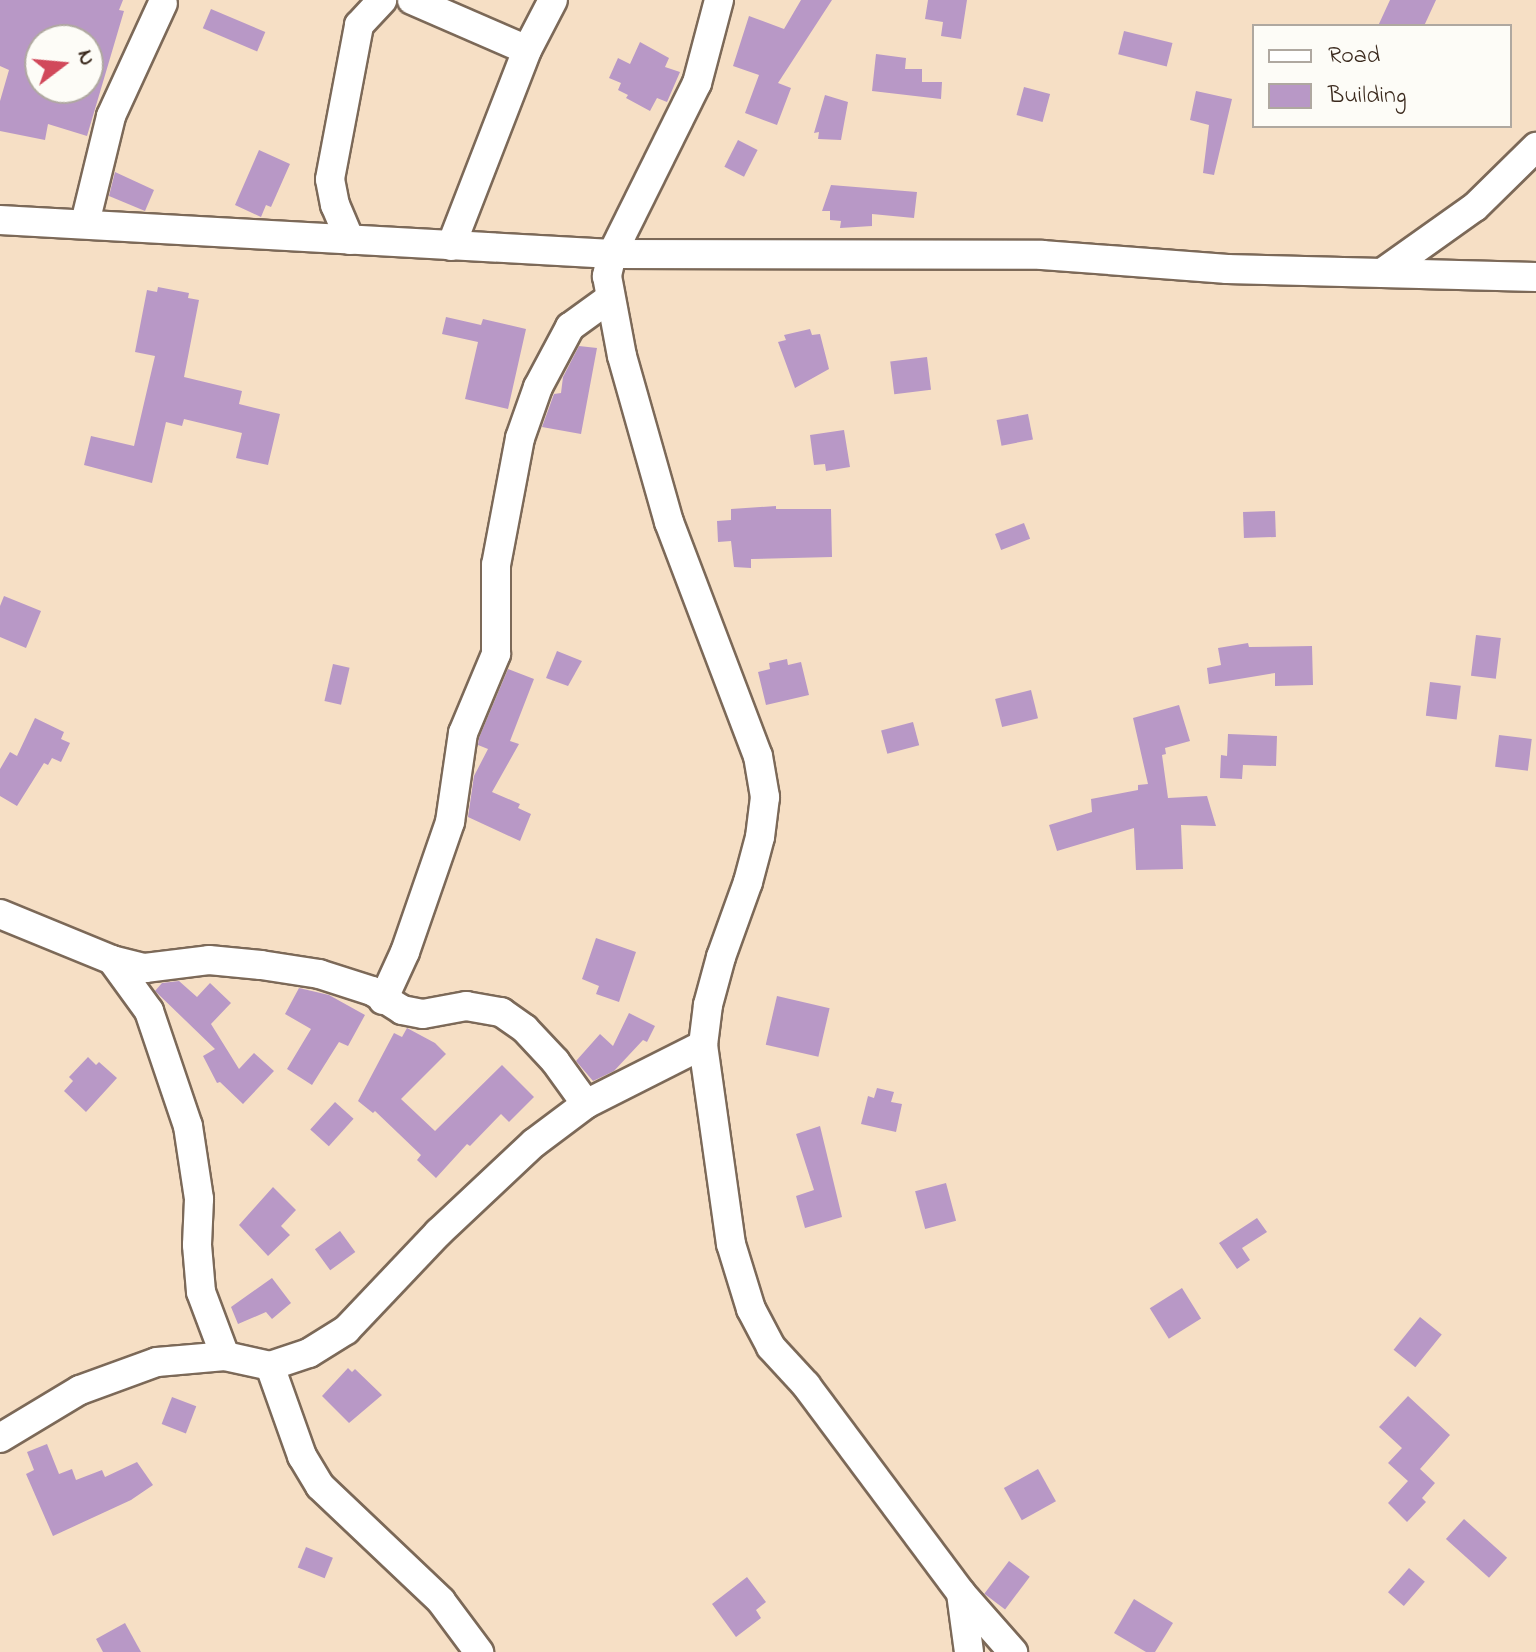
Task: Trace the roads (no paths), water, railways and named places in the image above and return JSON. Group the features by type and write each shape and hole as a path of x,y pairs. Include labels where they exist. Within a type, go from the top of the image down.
{"street":[{"path":"350,240 335,205 330,179 359,25 382,0"},
{"path":"412,0 527,50"},
{"path":"451,246 527,50 553,0"},
{"path":"719,0 697,83 612,254 607,276 610,298 669,522 758,756 765,797 760,837 748,882 721,957 708,1005 703,1045 731,1244 751,1309 771,1347 806,1385 961,1593 1013,1652"},
{"path":"85,223 111,116 163,3"},
{"path":"1382,273 1475,207 1536,147"},
{"path":"0,220 612,254 1042,255 1227,269 1536,277"},
{"path":"383,1000 405,952 450,822 463,733 496,654 496,565 520,438 538,387 570,327 610,298"},
{"path":"0,914 112,960 145,968 209,960 261,965 319,974 372,991 402,1010 423,1014 466,1006 501,1012 525,1029 555,1061 586,1104"},
{"path":"112,960 149,1011 188,1126 199,1199 197,1245 201,1292 225,1356"},
{"path":"0,1438 80,1390 157,1362 225,1356 270,1366 309,1353 346,1330 438,1233 534,1143 586,1104 703,1045"},
{"path":"270,1366 302,1456 320,1486 441,1601 479,1652"},
{"path":"961,1593 969,1652"}]}
